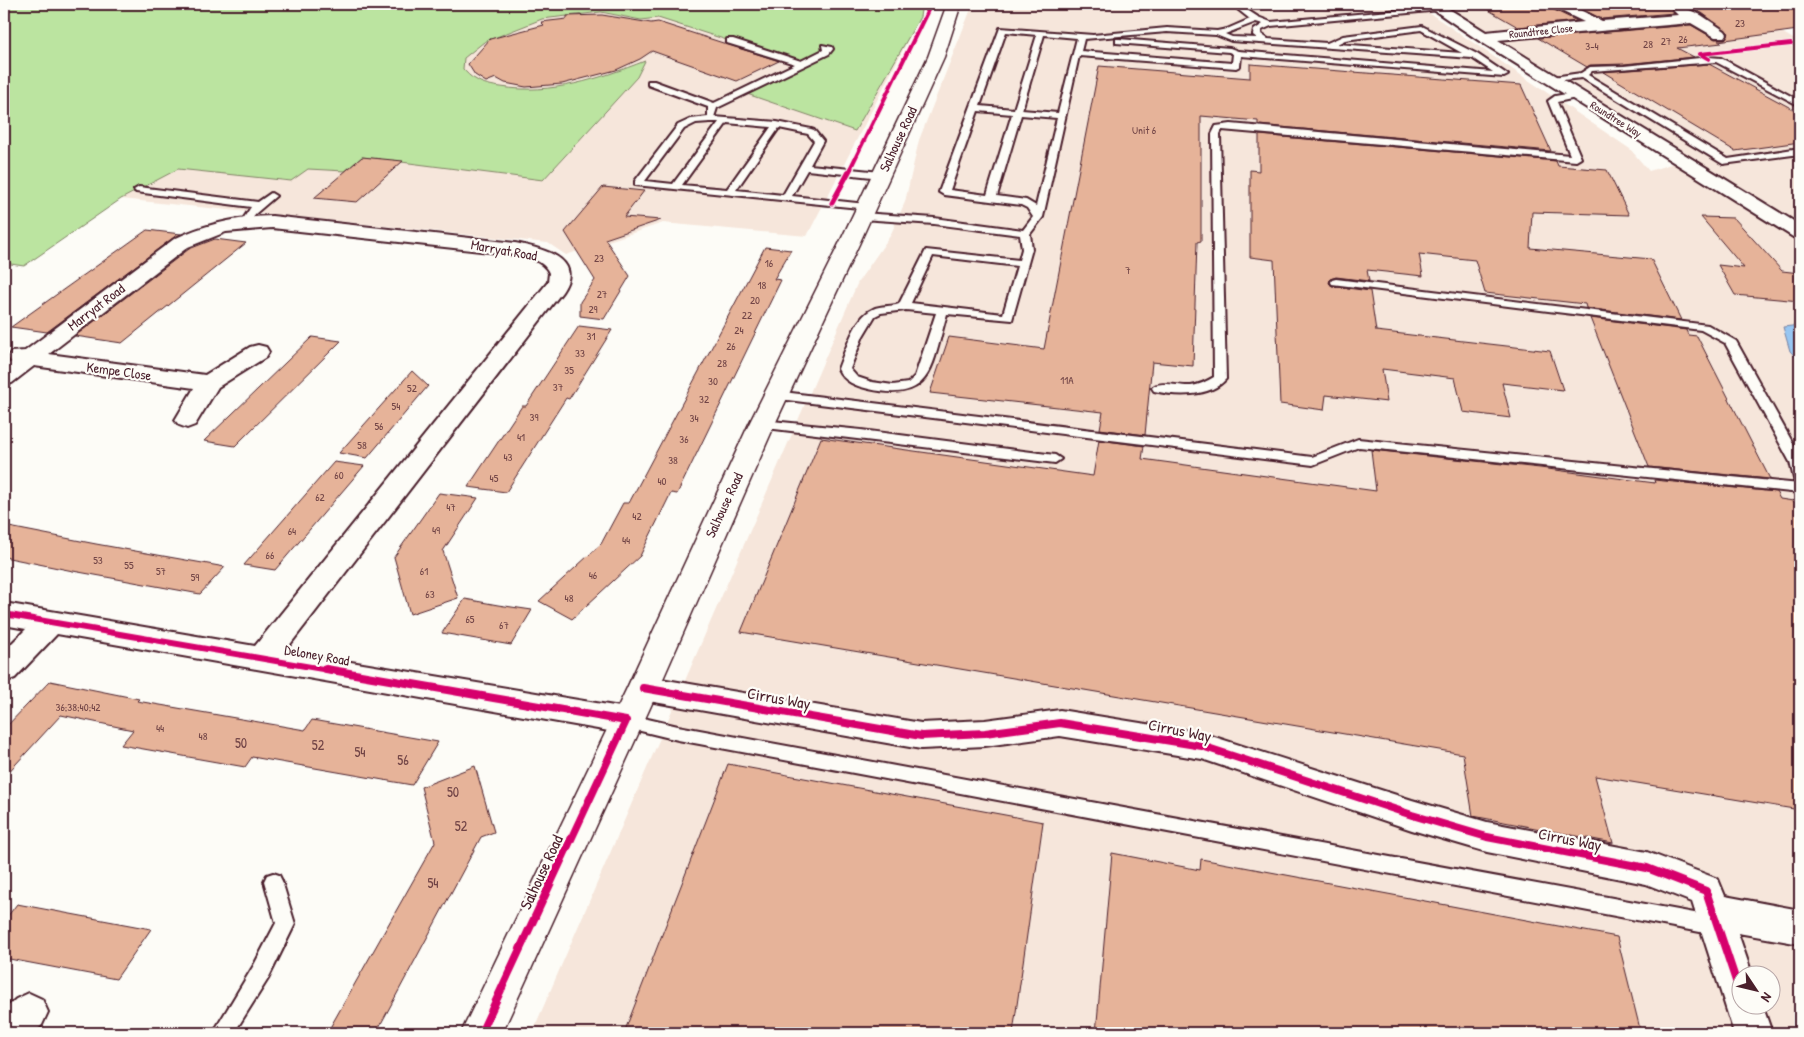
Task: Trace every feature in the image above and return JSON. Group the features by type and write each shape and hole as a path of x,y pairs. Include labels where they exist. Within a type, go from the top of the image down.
{"street":[{"name":"Salhouse Road","path":"481,1033 643,688 775,395 936,57 954,4"},
{"name":"Roundtree Close","path":"1558,4 1600,25"},
{"path":"1668,4 1696,18 1720,34"},
{"name":"Roundtree Way","path":"1436,6 1800,233"},
{"name":"Roundtree Close","path":"1483,37 1600,25 1696,18"},
{"name":"Marryat Road","path":"4,378 181,243 215,228 246,222 272,222 536,253 550,260 558,269 558,281 262,658"},
{"path":"187,420 209,383 258,352"},
{"name":"Kempe Close","path":"4,355 209,383"},
{"name":"Deloney Road","path":"4,614 626,721"},
{"path":"4,670 51,622"},
{"name":"Cirrus Way","path":"643,688 921,736 985,733 1060,724 1202,746 1412,815 1487,837 1647,868 1706,891 1732,968"},
{"path":"1716,919 1800,927"},
{"path":"1746,1014 1752,1033"}],"lane":[{"path":"1234,4 1255,19 1271,24"},
{"path":"1368,6 1379,14"},
{"path":"1266,41 1257,35 1257,31 1261,26 1436,6"},
{"path":"1093,37 1167,30 1216,33 1229,31 1255,19"},
{"path":"1038,217 1028,204 944,192 1003,30 1230,50 1237,53 1504,75 1474,56 1422,28 1343,38 1327,46"},
{"path":"991,198 1041,33"},
{"path":"1216,33 1231,39 1474,56"},
{"path":"1025,233 1038,217 1081,36"},
{"path":"730,41 802,64"},
{"path":"1316,45 1318,60"},
{"path":"651,83 713,106 725,102 829,49 825,47"},
{"path":"1076,53 1236,66 1237,53"},
{"path":"1553,79 1583,75 1590,69 1633,67 1709,58 1718,60 1800,104"},
{"path":"1583,75 1726,162 1800,152"},
{"path":"1158,388 1184,391 1205,389 1220,379 1216,134 1219,128 1230,126 1576,158 1552,101 1558,98 1578,95"},
{"path":"710,119 713,106"},
{"path":"974,108 1062,116"},
{"path":"786,198 819,141 811,132 777,125 710,119 694,121 681,127 638,183 786,198 864,211 1025,233"},
{"path":"676,187 725,120"},
{"path":"730,193 777,125"},
{"path":"805,167 881,175"},
{"path":"139,190 260,205"},
{"path":"246,222 251,212 271,196"},
{"path":"943,310 921,376 914,384 907,387 876,386 848,378 844,374 844,369 867,317 876,311 892,310 904,306 943,310 1008,318 1027,249 1025,233"},
{"path":"904,306 930,252 1022,264"},
{"path":"1336,282 1704,327 1730,341 1797,462 1800,480"},
{"path":"775,395 1314,461 1358,443 1800,489"},
{"path":"762,424 860,434 1055,459"},
{"path":"626,721 698,737 1716,919"},
{"path":"223,1033 261,972 286,924 273,881"}],"shaded area":[{"path":"4,4 922,4 920,17 807,236 663,223 566,255 548,243 121,199 24,266 4,263"},
{"path":"973,4 1416,4 1630,149 1649,171 1689,158 1602,108 1442,4 1735,4 1800,43 1800,1033 532,1033 858,282 890,236 905,202 919,140"}],"green space":[{"path":"4,4 922,4 920,17 855,131 744,93 801,60 734,39 730,41 658,18 641,20 601,12 542,19 484,42 464,58 463,69 481,82 498,87 538,89 574,84 610,74 645,61 637,77 543,180 362,157 345,171 308,169 291,181 178,169 121,199 24,266 4,263"}],"water":[{"path":"1800,325 1800,362 1790,351 1783,327"}],"building":[{"path":"1478,4 1549,4 1552,9 1577,21 1518,27"},
{"path":"1572,4 1681,4 1672,8 1674,13 1602,19"},
{"path":"1681,4 1796,4 1798,30 1718,41 1722,43 1677,48 1694,57 1624,64 1590,65 1587,67 1538,38 1691,25 1715,39 1725,39 1729,33 1702,13"},
{"path":"602,15 651,23 658,22 779,61 737,81 652,51 616,70 562,84 526,87 505,83 496,78 486,82 475,75 468,64 490,39 544,25 541,22 567,19 567,16"},
{"path":"1250,64 1521,85 1551,151 1258,125 1258,121 1201,116 1201,241 1197,242 1193,366 1152,362 1145,435 1100,429 1103,412 930,393 949,337 1044,349 1099,66 1250,78"},
{"path":"1709,64 1800,113 1800,142 1735,151 1603,72"},
{"path":"1259,135 1556,161 1558,166 1607,170 1629,215 1532,212 1530,248 1651,259 1681,320 1586,308 1585,304 1485,293 1475,260 1419,254 1423,276 1367,270 1369,281 1336,277 1330,279 1329,283 1332,286 1370,291 1376,331 1550,351 1563,390 1502,383 1511,418 1463,412 1455,378 1382,369 1387,402 1326,395 1324,410 1280,404 1274,260 1250,257 1250,170 1259,171"},
{"path":"362,157 403,161 357,202 314,198"},
{"path":"603,187 644,191 624,217 661,220 605,239 630,276 604,319 580,316 580,302 595,280 565,232"},
{"path":"1701,217 1734,218 1782,271 1800,273 1800,301 1735,295 1718,265 1744,268"},
{"path":"147,230 181,234 47,332 11,327"},
{"path":"215,239 246,243 122,343 75,336 189,249"},
{"path":"765,247 791,250 774,279 781,280 677,494 671,493 640,556 572,619 539,601 601,544 623,503 629,503"},
{"path":"1590,318 1686,330 1688,335 1697,336 1770,479 1649,467"},
{"path":"579,326 612,330 569,399 566,398 506,492 468,487 522,406 526,406"},
{"path":"312,337 341,341 235,446 204,441"},
{"path":"412,371 428,386 367,458 339,453"},
{"path":"821,438 1093,476 1099,440 1144,446 1142,459 1376,491 1371,450 1540,468 1655,483 1654,480 1776,492 1780,499 1800,502 1800,810 1595,776 1613,843 1473,816 1463,754 741,632"},
{"path":"334,462 364,466 275,570 244,565"},
{"path":"439,493 478,498 443,551 458,598 410,614 394,557"},
{"path":"4,526 225,567 200,594 73,571 4,557"},
{"path":"465,599 532,610 511,645 442,633"},
{"path":"50,681 139,699 137,701 305,730 312,720 438,742 412,785 252,757 245,767 121,745 133,730 61,715 4,777 4,729"},
{"path":"728,764 1043,822 1013,1033 624,1033"},
{"path":"475,766 494,832 481,837 376,1033 327,1033 435,842 421,787"},
{"path":"1112,853 1200,870 1201,859 1617,937 1641,1033 1096,1033"},
{"path":"17,904 151,929 116,979 4,958 4,921"}],"cycle path":[{"path":"832,203 866,140 885,96 931,4"},
{"path":"1709,59 1700,54 1791,44"},
{"path":"4,614 626,721 481,1033"},
{"path":"643,688 921,736 985,733 1060,723 1202,746 1412,815 1487,837 1647,868 1706,891 1732,969"}]}
